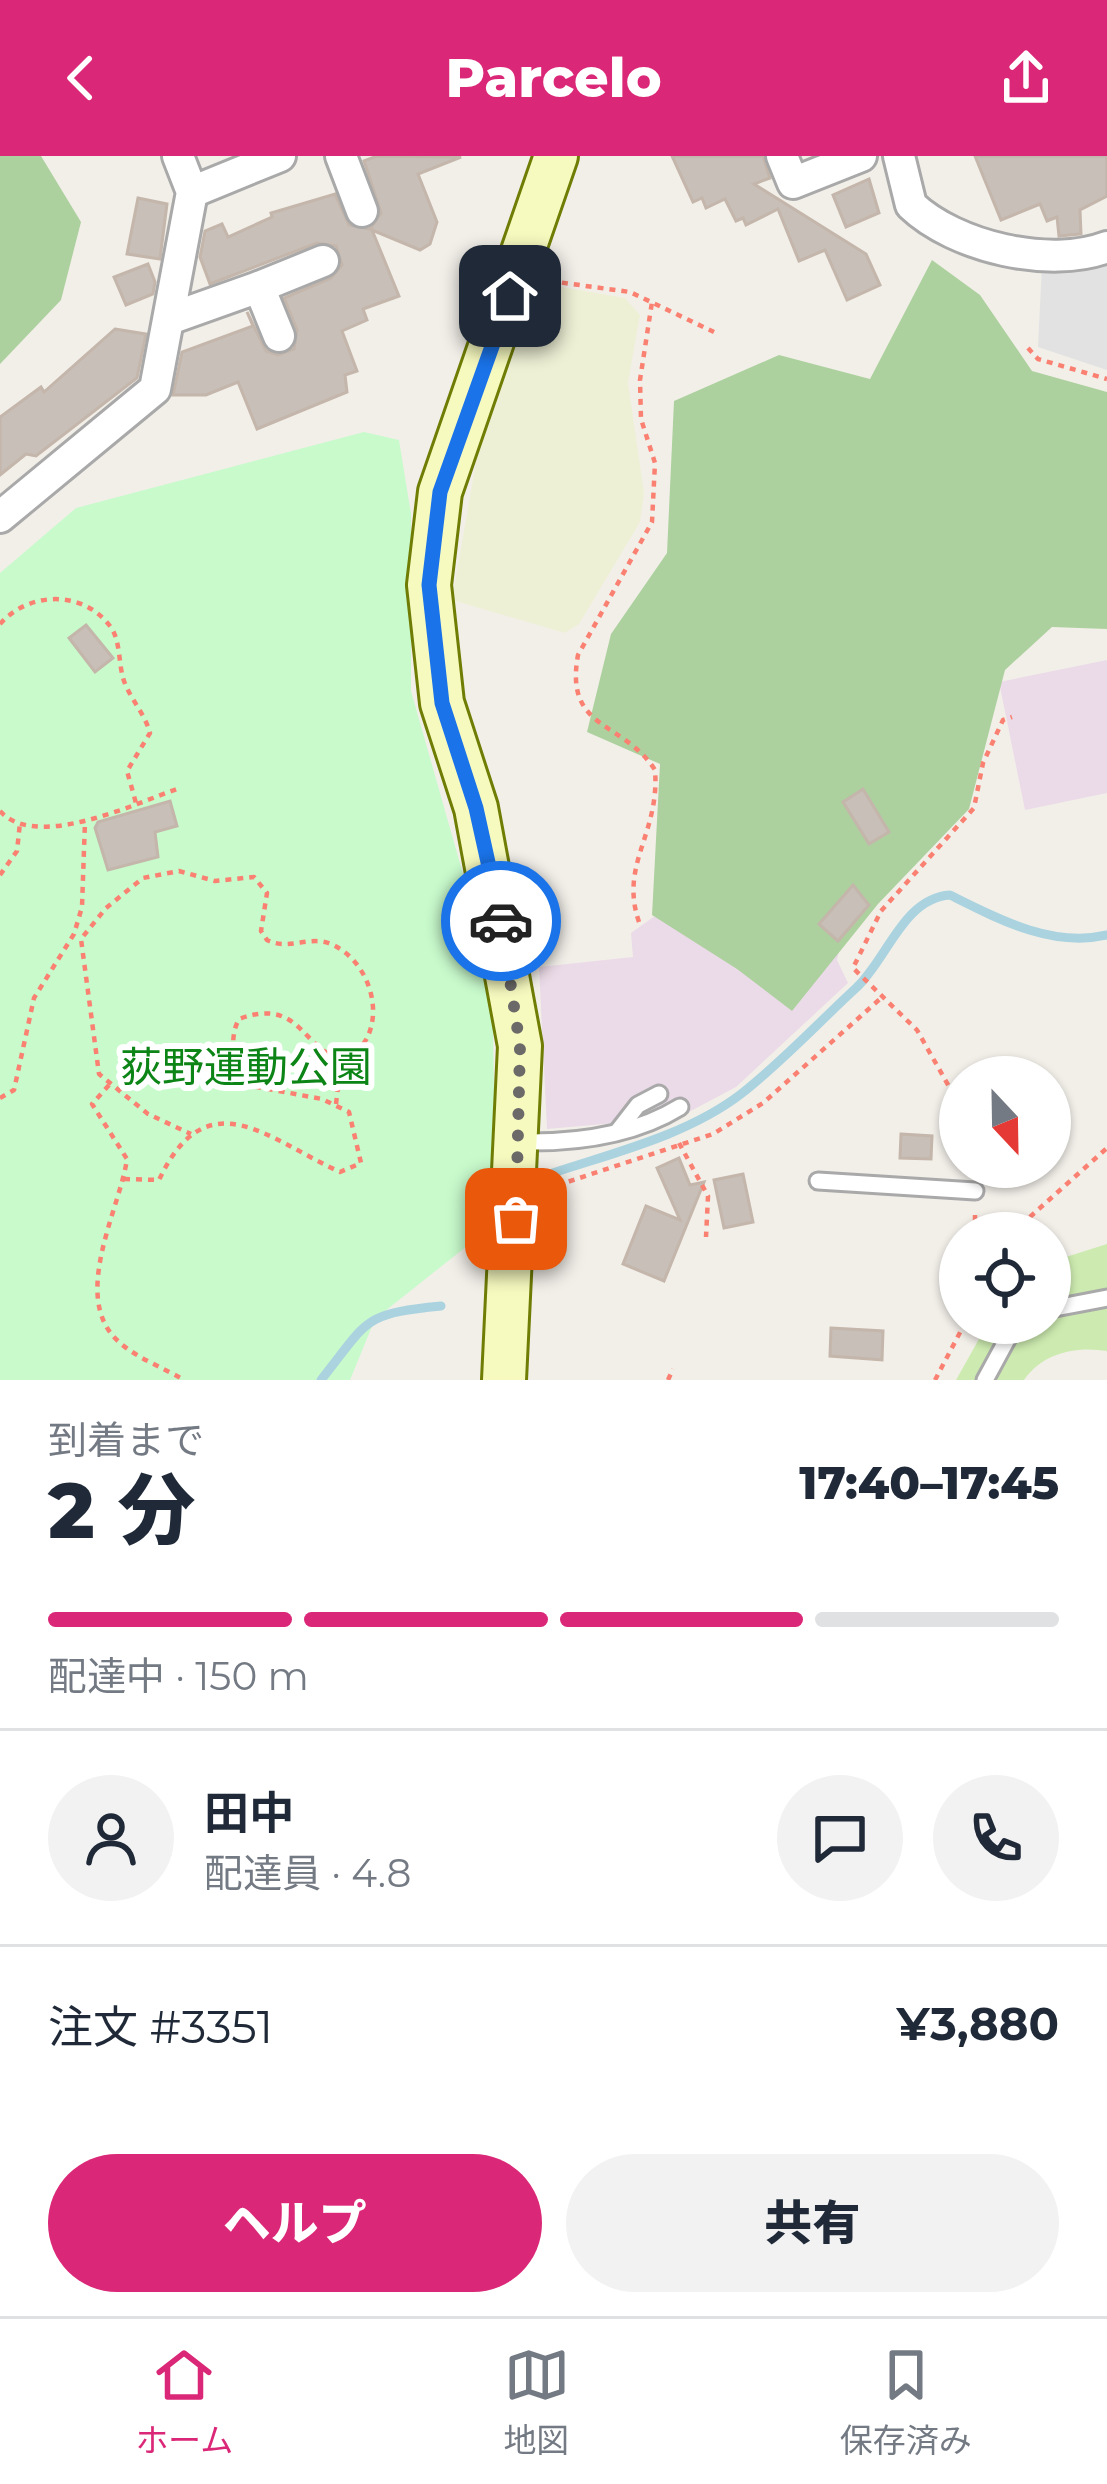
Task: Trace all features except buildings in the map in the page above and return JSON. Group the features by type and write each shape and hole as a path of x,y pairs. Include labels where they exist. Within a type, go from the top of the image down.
{"street":[{"path":"0,517 155,388 192,192 178,156"},
{"path":"192,192 280,156"},
{"path":"340,156 362,212"},
{"path":"504,1380 517,1191 520,1046 502,923 476,808 442,703 429,585 440,492 556,156"},
{"path":"782,156 793,183 861,156"},
{"path":"899,156 899,173 911,205 972,242 1087,255 1107,247"},
{"path":"169,319 323,261"},
{"path":"259,286 279,336"}],"lane":[{"path":"617,1132 638,1106 659,1094"},
{"path":"519,1142 556,1142 617,1132 680,1107"},
{"path":"818,1181 975,1191"},
{"path":"1071,1305 1107,1298"},
{"path":"985,1380 1005,1344"}],"path":[{"path":"516,276 629,292 714,332"},
{"path":"639,922 631,899 633,868 652,828 655,770 586,713 574,679 578,655 652,522 656,463 641,419 640,380 652,302"},
{"path":"1028,348 1037,359 1107,379"},
{"path":"0,624 14,610 46,598 84,607 110,626 124,681 150,733 127,771 136,803"},
{"path":"939,1069 917,1030 870,990 853,968 863,939 881,911 974,808 983,763 1003,720 1012,717"},
{"path":"0,811 41,828 85,821 177,789"},
{"path":"0,1098 14,1090 34,998 67,945 82,907 85,821"},
{"path":"0,875 17,851 20,823"},
{"path":"191,1134 148,1114 95,1064 89,982 80,946 106,908 143,878 179,871 206,880 254,877 265,886 261,931 267,940 332,944 361,970 371,989 367,1039 358,1052 341,1059"},
{"path":"67,945 80,946"},
{"path":"517,1191 540,1191 713,1134 763,1103 880,999"},
{"path":"124,1179 159,1180 180,1141 221,1122 250,1126 349,1172 361,1163 350,1112 336,1104 252,1086 235,1057 233,1029 239,1019 277,1014 341,1059"},
{"path":"336,1104 341,1059"},
{"path":"111,1084 95,1095 92,1104 124,1147 124,1179 99,1256 103,1312 121,1344 184,1380"},
{"path":"675,1135 708,1196 706,1238"},
{"path":"1035,1212 1107,1148"},
{"path":"935,1380 954,1344"},
{"path":"668,1380 673,1370"}],"shaded area":[{"path":"1107,262 1107,370 1038,347 1042,265"},
{"path":"1107,660 1107,793 1025,810 999,682"},
{"path":"666,908 840,947 837,960 848,983 736,1087 685,1114 673,1099 638,1121 547,1129 539,967 633,957 631,933"}],"green space":[{"path":"0,156 41,156 81,222 61,300 0,364"},
{"path":"932,260 980,295 1032,371 1107,392 1107,629 1052,627 1005,670 969,809 878,904 792,1011 652,915 660,764 587,732 611,634 667,553 674,401 779,355 870,379"},
{"path":"539,283 625,298 640,315 628,383 644,493 640,522 579,624 565,633 452,600 479,445"},
{"name":"荻野運動公園","path":"364,432 399,440 411,514 411,691 465,881 493,1027 496,1223 375,1319 350,1380 0,1380 0,573 76,508"},
{"path":"1107,1244 1107,1351 1061,1354 1040,1363 1024,1380 956,1380 976,1344 1071,1344 1071,1255"}],"waterway":[{"path":"547,1175 673,1132 720,1109 785,1056 856,988 908,918 934,899 950,895 1006,922 1046,934 1066,938 1107,935"},
{"path":"321,1380 369,1324 395,1312 441,1306"}],"way so far":[{"path":"501,921 520,1046 516,1219"}],"route":[{"path":"501,921 476,808 442,703 429,585 440,492 480,369 510,296"}]}
